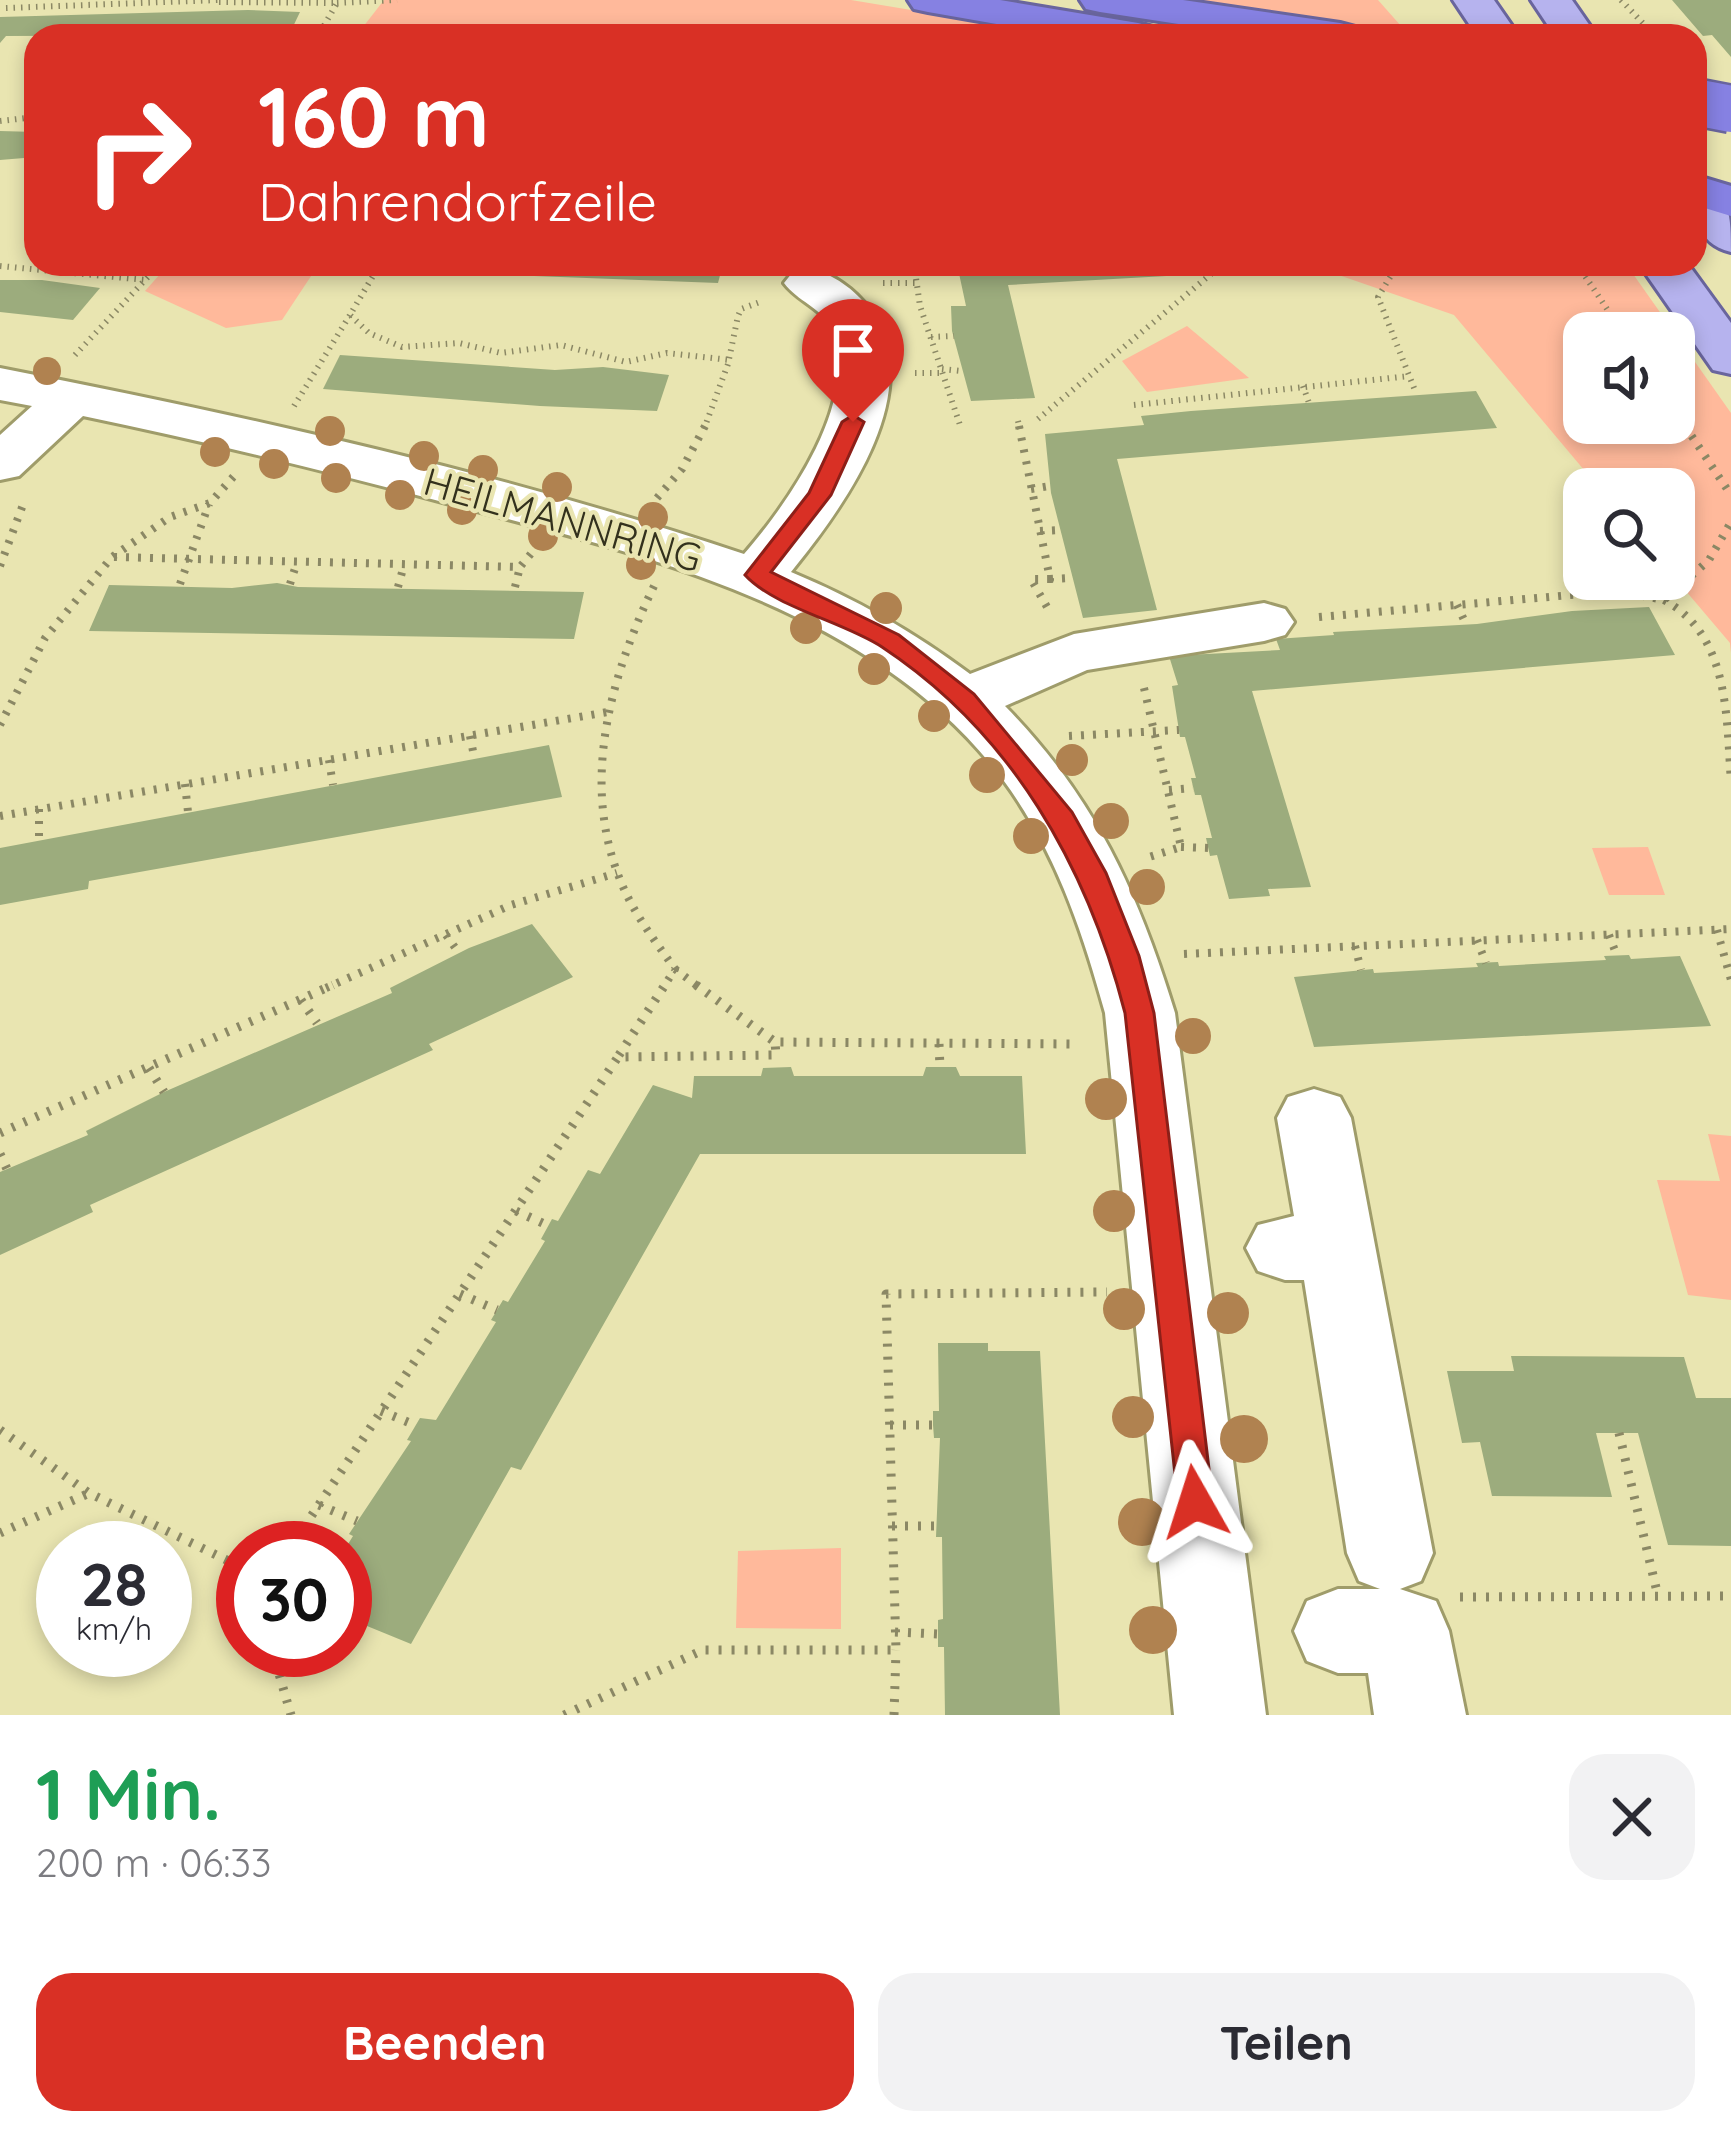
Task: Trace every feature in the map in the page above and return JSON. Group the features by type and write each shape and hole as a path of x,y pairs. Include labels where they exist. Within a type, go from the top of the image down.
{"highway":[{"path":"928,0 1068,24"},
{"path":"1100,0 1258,24"}],"main road":[{"path":"1707,206 1731,238"},
{"path":"1672,276 1731,358"}],"street":[{"path":"757,575 819,495 838,460 853,422 863,374 859,331 845,308 785,293"},
{"name":"HEILMANNRING","path":"0,384 68,382 279,424 757,575 890,641 965,700 1031,776 1079,845 1124,956 1140,1013 1220,1715"},
{"path":"0,464 68,382"},
{"path":"965,700 1074,653 1264,622"},
{"path":"1314,1118 1311,1248 1419,1575"},
{"path":"1339,1631 1405,1631 1420,1715"}],"path":[{"path":"6,8 397,0"},
{"path":"1621,0 1643,24"},
{"path":"174,11 181,2"},
{"path":"256,10 261,2"},
{"path":"325,24 337,3"},
{"path":"95,12 99,4"},
{"path":"0,121 24,120"},
{"path":"10,130 17,121"},
{"path":"50,280 54,276"},
{"path":"102,276 146,280"},
{"path":"68,382 150,276"},
{"path":"180,584 210,503 279,424 373,276"},
{"path":"916,276 960,425"},
{"path":"1038,418 1209,276"},
{"path":"1391,276 1378,297 1416,393"},
{"path":"1585,276 1609,312"},
{"path":"879,284 917,283"},
{"path":"650,505 688,466 730,359 731,327 741,309 785,293"},
{"path":"350,315 369,333 402,347 432,341 492,352 561,345 612,364 667,353 730,359"},
{"path":"931,337 954,337"},
{"path":"400,357 402,347"},
{"path":"488,365 492,352"},
{"path":"942,370 961,371"},
{"path":"1134,405 1410,376"},
{"path":"1303,386 1310,403"},
{"path":"1198,397 1202,410"},
{"path":"1018,422 1050,578"},
{"path":"1695,441 1731,495"},
{"path":"1031,488 1050,486"},
{"path":"0,725 45,638 112,557 170,517 210,503"},
{"path":"1695,572 1708,560 1731,522"},
{"path":"1040,531 1060,530"},
{"path":"515,587 520,567 540,543"},
{"path":"112,557 520,567"},
{"path":"290,584 298,561"},
{"path":"398,587 404,564"},
{"path":"658,578 632,628 608,712 603,789 617,873 643,924 675,969 775,1042 1076,1044"},
{"path":"1070,578 1030,579 1074,653"},
{"path":"1264,622 1563,596"},
{"path":"1576,600 1581,610"},
{"path":"1664,600 1679,605 1719,658 1731,782"},
{"path":"1457,605 1465,622"},
{"path":"1338,616 1345,631"},
{"path":"1132,646 1181,847"},
{"path":"0,816 608,712"},
{"path":"1069,736 1178,730"},
{"path":"470,736 474,756"},
{"path":"329,760 333,785"},
{"path":"185,784 188,812"},
{"path":"1168,790 1193,788"},
{"path":"39,809 39,838"},
{"path":"1149,857 1181,847 1209,848"},
{"path":"0,1133 511,905 617,873"},
{"path":"1184,954 1731,929"},
{"path":"1717,930 1731,980"},
{"path":"1609,934 1617,956"},
{"path":"446,935 459,953"},
{"path":"1478,940 1486,963"},
{"path":"1354,946 1361,970"},
{"path":"308,1521 675,969"},
{"path":"300,1000 317,1023"},
{"path":"775,1042 776,1067"},
{"path":"939,1044 940,1068"},
{"path":"618,1057 776,1054"},
{"path":"148,1067 164,1092"},
{"path":"0,1154 8,1169"},
{"path":"516,1210 549,1226"},
{"path":"894,1715 886,1294 1109,1292"},
{"path":"460,1294 496,1310"},
{"path":"381,1411 415,1425"},
{"path":"890,1425 933,1425"},
{"path":"0,1430 88,1493 216,1555"},
{"path":"1619,1433 1658,1596"},
{"path":"0,1533 88,1493"},
{"path":"319,1505 357,1521"},
{"path":"892,1526 936,1526"},
{"path":"1419,1575 1658,1596 1731,1596"},
{"path":"895,1632 938,1634"},
{"path":"564,1715 703,1650 896,1650"},
{"path":"280,1677 291,1715"}],"shaded area":[{"path":"384,0 851,0 995,24 365,24"},
{"path":"1169,0 1378,0 1399,24 1334,24"},
{"path":"158,276 311,276 282,320 226,328 145,291"},
{"path":"1342,276 1634,276 1660,312 1563,312 1563,444 1695,444 1695,362 1731,413 1731,653 1730,643 1694,600 1695,468 1582,468 1454,315"},
{"path":"1187,326 1249,378 1147,392 1122,361"},
{"path":"1648,847 1665,895 1609,895 1592,848"},
{"path":"1708,1134 1731,1136 1731,1300 1688,1295 1657,1180 1720,1181"},
{"path":"841,1548 841,1629 736,1628 738,1551"}],"building":[{"path":"1672,0 1731,0 1731,57 1712,35 1707,36 1707,24 1693,24"},
{"path":"300,12 294,24 24,24 24,36 6,36 0,43 0,17"},
{"path":"0,131 24,132 24,158 0,160"},
{"path":"533,276 720,276 718,283"},
{"path":"960,276 1166,276 1008,285 1035,398 971,401 952,331 951,306 966,306"},
{"path":"0,280 100,288 73,320 0,312"},
{"path":"340,355 555,370 603,367 669,375 657,411 540,406 323,389"},
{"path":"1476,391 1497,428 1117,459 1157,610 1083,618 1051,493 1045,434 1144,425 1141,416 1191,411"},
{"path":"277,583 584,592 574,639 89,631 109,585 232,588"},
{"path":"1649,607 1675,655 1252,691 1311,887 1268,889 1270,896 1229,899 1217,855 1210,856 1206,838 1212,838 1201,795 1195,795 1191,778 1196,778 1185,737 1180,737 1172,686 1178,685 1169,656 1280,650 1276,639 1333,632"},
{"path":"549,745 562,797 89,881 88,889 0,905 0,848"},
{"path":"532,924 573,977 429,1044 433,1050 90,1205 93,1212 0,1255 0,1172 88,1135 86,1131 164,1092 392,993 390,988 469,948"},
{"path":"1629,955 1631,959 1680,956 1711,1026 1314,1047 1294,977 1373,969 1374,973 1478,967 1476,963 1606,960 1604,956"},
{"path":"791,1067 794,1076 923,1076 926,1067 956,1067 960,1076 1022,1076 1026,1154 700,1154 521,1470 511,1467 411,1644 372,1628 372,1521 358,1521 411,1441 407,1440 420,1418 436,1420 496,1322 491,1320 503,1300 508,1302 545,1241 541,1239 552,1219 558,1221 588,1170 600,1174 653,1085 692,1098 694,1076 761,1076 763,1068"},
{"path":"938,1343 988,1343 988,1351 1040,1351 1060,1715 945,1715 944,1647 938,1647 938,1620 943,1619 942,1537 936,1537 940,1438 934,1438 933,1425 933,1411 939,1411"},
{"path":"1511,1356 1684,1357 1696,1398 1731,1398 1731,1546 1668,1545 1638,1433 1596,1433 1612,1497 1492,1496 1480,1442 1462,1443 1447,1371 1514,1371"}],"route":[{"path":"853,422 819,495 757,575 890,641 965,700 1003,740 1079,845 1124,956 1140,1013 1195,1502"}]}
